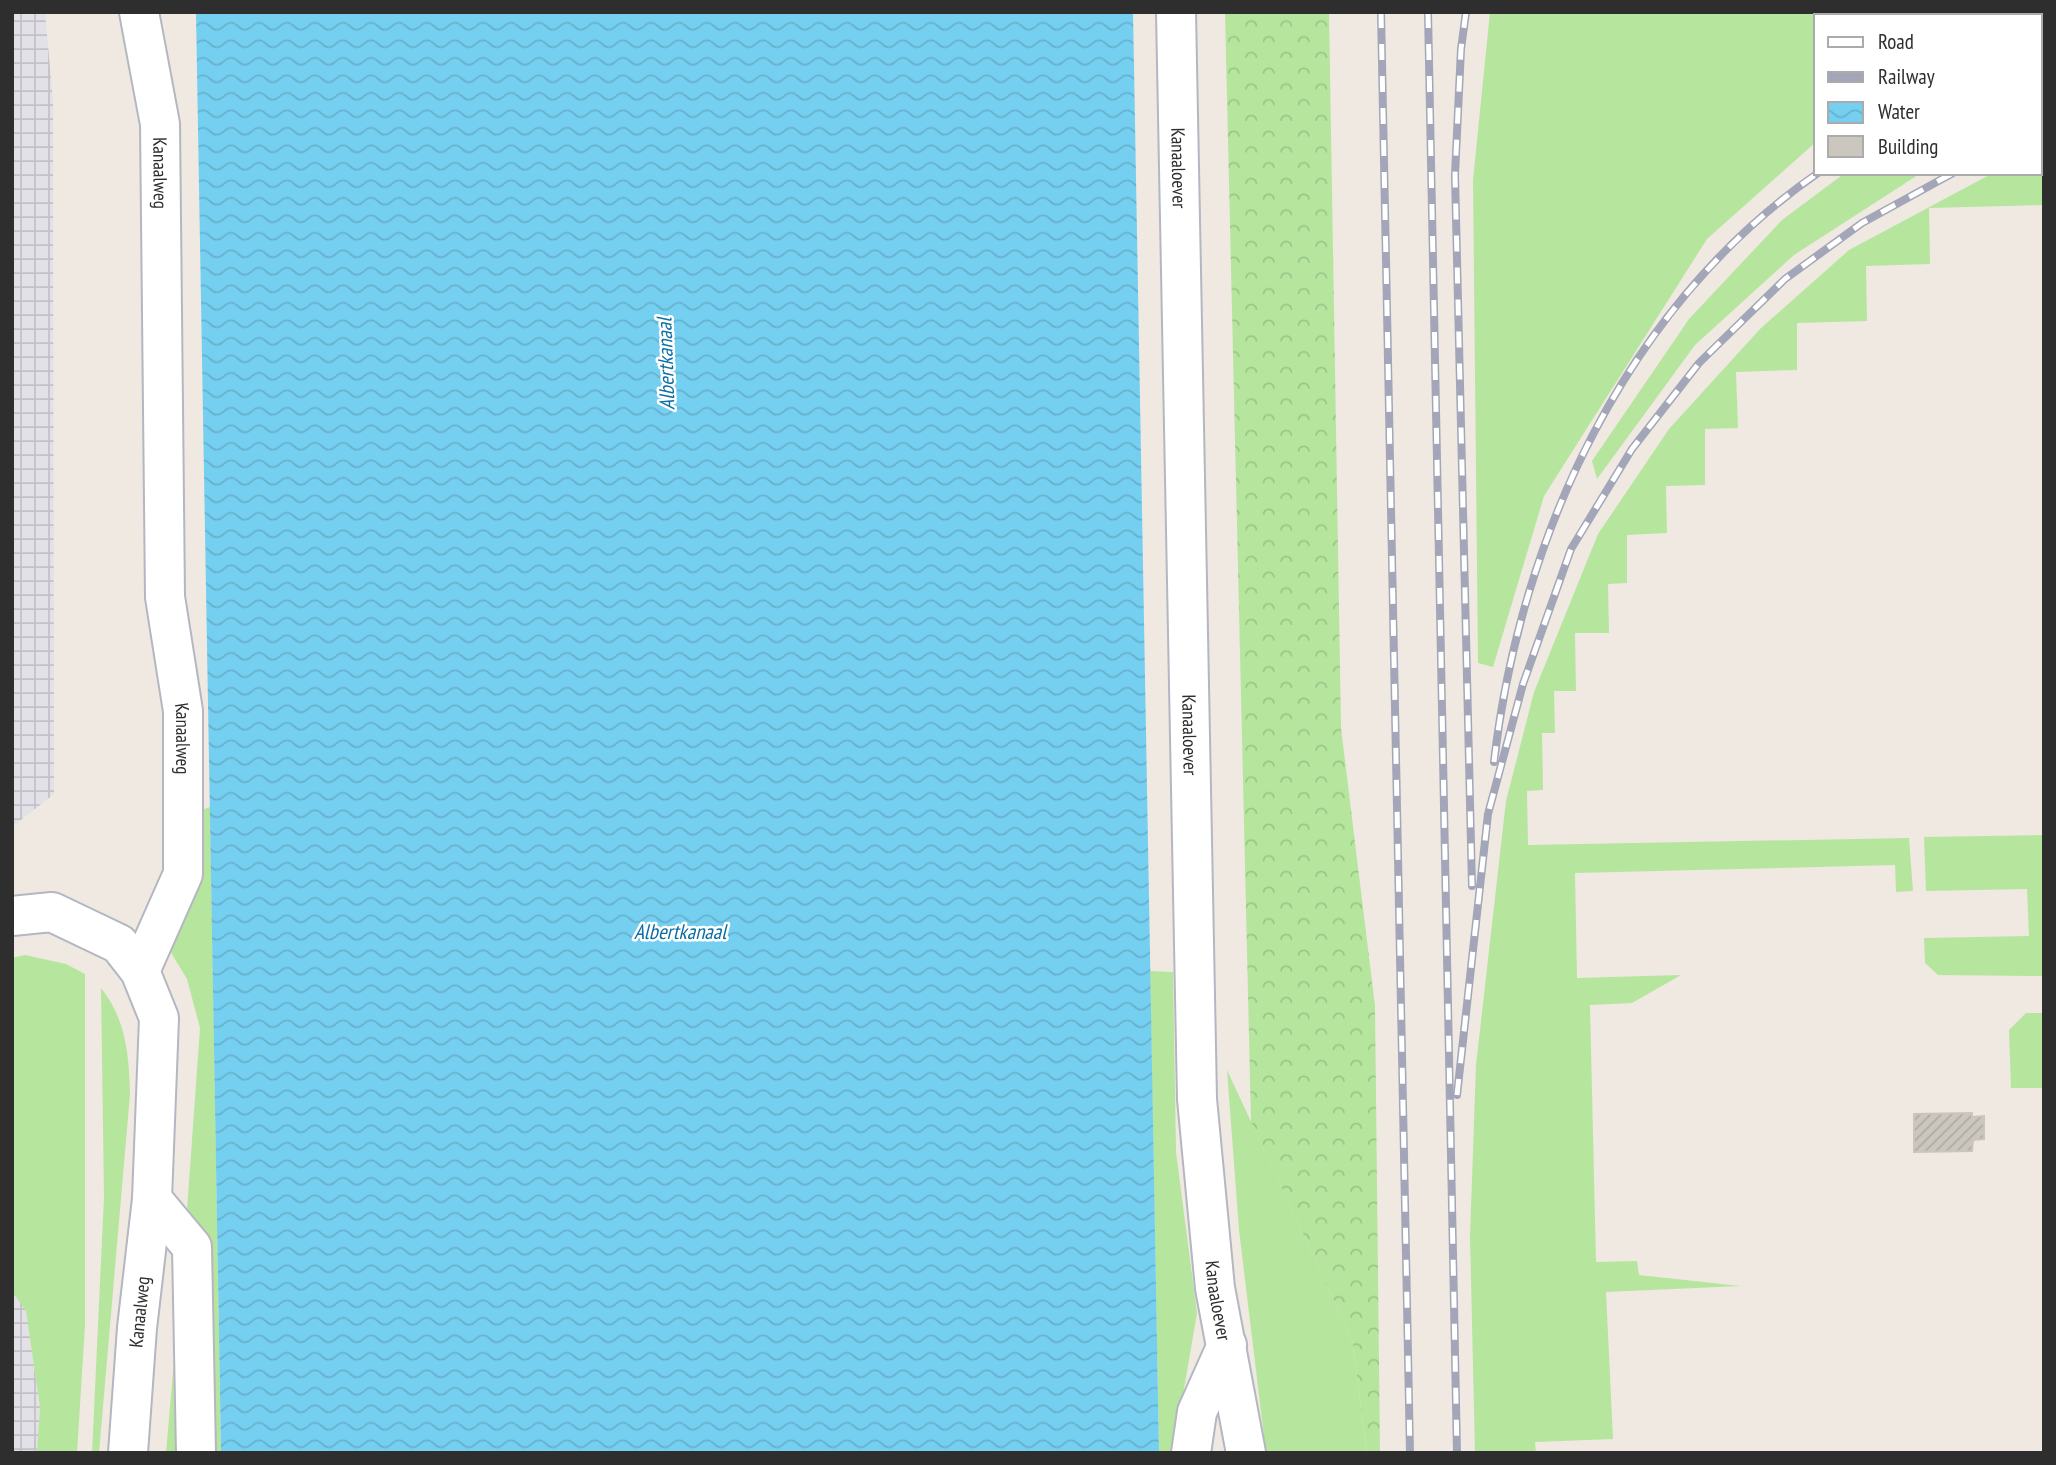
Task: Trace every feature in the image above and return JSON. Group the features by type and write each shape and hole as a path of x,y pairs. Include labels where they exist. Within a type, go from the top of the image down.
{"street":[{"name":"Kanaalweg","path":"128,1453 137,1328 152,1199 159,1018 140,971 183,874 183,711 165,597 160,124 139,12"},
{"name":"Kanaaloever","path":"1176,12 1197,1098 1215,1288 1246,1453"},
{"path":"12,916 52,912 118,944 140,971"},
{"path":"152,1199 192,1247 196,1453"},
{"path":"1191,1453 1197,1412 1227,1345"}],"shaded area":[{"path":"12,12 45,12 53,101 54,794 12,827"},
{"path":"12,1291 26,1310 40,1407 37,1453 12,1453"}],"green space":[{"path":"1225,12 1329,12 1341,728 1375,1006 1380,1453 1367,1453 1352,1339 1251,1122"},
{"path":"1490,12 2044,12 2042,32 2042,14 1814,14 1814,144 1707,239 1544,496 1493,667 1478,663 1473,180"},
{"path":"2042,150 2044,205 1929,208 1930,264 1866,266 1867,321 1797,323 1797,370 1736,372 1738,428 1705,429 1705,485 1666,486 1667,533 1627,535 1627,583 1608,584 1609,633 1575,633 1576,691 1554,691 1555,733 1542,733 1543,790 1527,791 1528,845 1909,838 1913,891 1896,892 1895,865 1575,873 1577,978 1681,975 1632,1003 1590,1005 1596,1262 1637,1261 1639,1275 1740,1286 1606,1292 1613,1439 1535,1442 1536,1453 1475,1453 1470,1236 1476,1065 1506,801 1534,692 1598,534 1669,429 1761,328 1849,250 1989,175 2042,175"},
{"path":"1842,175 1918,175 1794,255 1695,345 1597,479 1592,461 1689,319 1782,220"},
{"path":"210,807 221,1453 207,1453 186,1224 200,1028 187,979 167,946 196,812"},
{"path":"2044,835 2044,976 1938,975 1925,963 1924,938 2029,936 2027,889 1926,891 1924,837"},
{"path":"25,955 66,964 85,974 85,1325 77,1453 37,1453 40,1407 26,1311 12,1291 12,958"},
{"path":"1150,971 1173,972 1176,1152 1197,1313 1173,1453 1159,1453"},
{"path":"101,988 121,1025 129,1065 130,1094 99,1453 92,1453 104,1197"},
{"path":"2026,1013 2044,1013 2044,1088 2011,1088 2009,1030"},
{"path":"1227,1070 1352,1339 1367,1453 1266,1453 1239,1230"},
{"path":"182,1269 186,1453 166,1453"}],"water":[{"name":"Albertkanaal","path":"196,12 1133,12 1159,1453 221,1453"}],"building":[{"path":"1972,1113 1972,1117 1984,1116 1984,1139 1973,1140 1972,1151 1914,1152 1914,1114"}],"railway":[{"path":"1381,12 1410,1453"},
{"path":"1428,12 1457,1453"},
{"path":"1466,12 1461,49 1455,175 1472,886"},
{"path":"1494,762 1508,677 1529,593 1558,511 1594,432 1638,358 1690,289 1750,227 1815,175"},
{"path":"1457,1095 1488,814 1523,684 1571,549 1632,449 1699,363 1785,279 1862,223 1949,175"}]}
